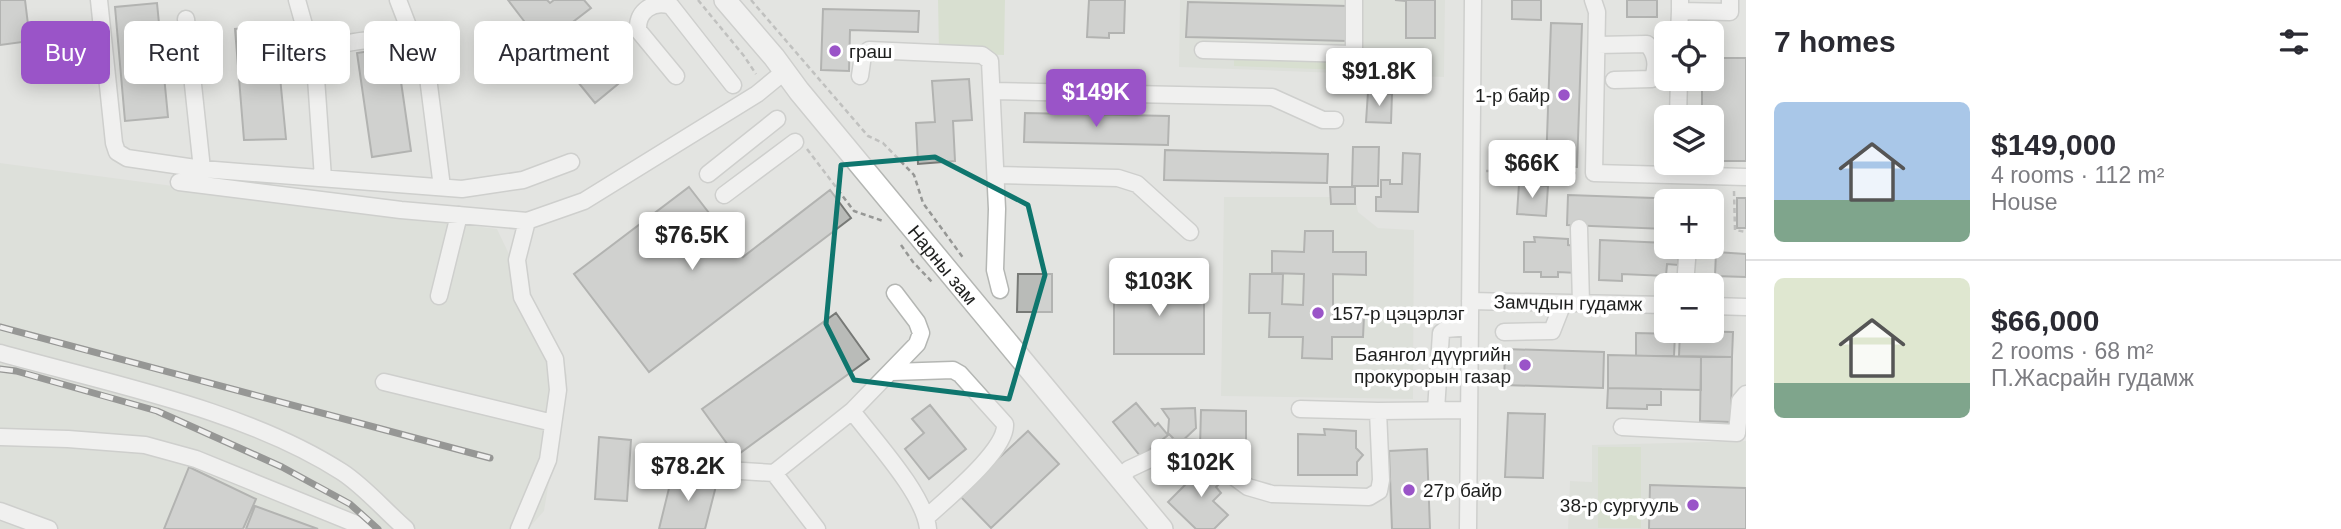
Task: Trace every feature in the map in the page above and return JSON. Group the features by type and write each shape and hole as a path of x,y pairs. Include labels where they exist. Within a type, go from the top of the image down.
{"main road":[{"name":"Нарны зам","path":"724,0 1162,529"}],"street":[{"path":"99,0 117,152 127,158 202,169 462,189 523,180 572,162"},
{"path":"297,0 303,21"},
{"path":"398,0 406,21"},
{"path":"1203,50 1352,54 1354,0"},
{"path":"1468,529 1473,0"},
{"path":"1593,0 1597,12 1594,173 1654,170"},
{"path":"1680,6 1730,12 1730,0"},
{"path":"676,76 638,30 640,16 652,5 663,3 671,6 733,85"},
{"path":"186,19 202,169"},
{"path":"1597,45 1647,44 1653,49 1655,73 1652,79 1614,80"},
{"path":"860,76 863,55 869,50 982,55 990,61 998,209 995,271 1000,290"},
{"path":"179,182 401,211 527,221 584,201 764,88 785,72"},
{"path":"317,84 323,178"},
{"path":"429,84 442,187"},
{"path":"992,91 1272,97 1324,120 1335,120"},
{"path":"708,174 777,119"},
{"path":"724,195 800,145"},
{"path":"996,175 1118,178 1137,184 1190,232"},
{"path":"439,296 459,215"},
{"path":"519,529 548,460 558,390 555,359 522,297 517,260 527,221"},
{"path":"1580,228 1581,303"},
{"path":"692,468 774,472 852,411 917,345 921,333 917,322 895,293"},
{"name":"Замчдын гудамж","path":"1470,301 1654,305"},
{"path":"1504,332 1552,331 1563,303"},
{"path":"1724,306 1746,307"},
{"path":"1436,411 1441,333 1446,329 1469,327"},
{"path":"0,353 183,404 283,438 344,473 406,529"},
{"path":"852,411 919,500 927,523 986,462 1006,432 1005,425 960,374 953,370 892,372"},
{"path":"384,382 553,423"},
{"path":"1622,427 1737,433 1740,401 1746,394"},
{"path":"1300,409 1469,410"},
{"path":"1120,478 1129,469 1175,447 1195,448 1248,487 1272,494 1369,497 1379,491 1381,480 1378,411"},
{"path":"0,437 145,445 195,458 364,529"},
{"path":"774,472 817,529"},
{"path":"0,511 49,529"}],"path":[{"path":"698,0 744,56 764,88"},
{"path":"751,0 867,136 883,144 914,175 923,203 967,263"},
{"path":"800,145 854,211 885,221"},
{"path":"1470,171 1594,173"},
{"path":"1740,177 1735,230 1746,232"},
{"path":"899,242 913,262 940,290"}],"highlighted area":[{"path":"935,157 1028,205 1045,275 1009,399 854,380 826,324 841,165"}],"shaded area":[{"path":"1180,0 1445,0 1444,77 1179,67"},
{"path":"0,163 497,229 567,375 544,511 528,529 0,529"},
{"name":"157-р цэцэрлэг","path":"1224,197 1355,197 1358,212 1378,228 1414,230 1413,399 1221,396"},
{"name":"38-р сургууль","path":"1746,441 1746,529 1568,529 1570,481 1592,482 1592,445"}],"green space":[{"path":"938,0 1005,0 1004,55 939,53"},
{"path":"1234,54 1342,56 1342,70 1234,66"},
{"path":"1598,447 1641,447 1641,528 1598,528"}],"building":[{"path":"0,0 25,0 28,21 21,21 21,42 0,45"},
{"path":"508,0 547,0 550,3 554,0 584,0 591,8 574,21 524,21"},
{"path":"1089,0 1125,0 1124,33 1109,33 1109,38 1087,37"},
{"path":"1395,0 1435,0 1435,38 1406,38 1406,1"},
{"path":"1512,0 1541,0 1541,20 1512,19"},
{"path":"1627,0 1657,0 1657,17 1627,17"},
{"path":"1188,2 1347,6 1348,41 1186,37"},
{"path":"157,3 159,21 124,21 124,84 165,84 168,117 125,121 115,7"},
{"name":"граш","path":"823,9 919,11 918,32 850,30 849,71 821,70"},
{"name":"1-р байр","path":"1551,23 1582,24 1577,167 1546,166"},
{"path":"364,52 364,84 401,84 411,151 372,157 357,53"},
{"path":"1724,58 1746,58 1746,161 1724,161 1724,105 1702,105 1702,91 1724,91"},
{"path":"969,79 972,120 953,121 955,161 918,164 916,123 935,122 932,81"},
{"path":"239,84 281,84 286,139 244,140"},
{"path":"580,84 618,84 595,103"},
{"path":"1368,92 1392,94 1391,123 1366,122"},
{"path":"1025,113 1169,116 1168,145 1024,142"},
{"path":"1353,147 1379,147 1378,186 1352,186"},
{"path":"1165,150 1328,154 1327,183 1164,180"},
{"path":"1403,153 1420,154 1418,212 1376,211 1376,197 1381,197 1381,180 1390,180 1390,184 1402,184"},
{"path":"1519,184 1548,186 1546,216 1517,214"},
{"path":"689,187 743,257 830,190 851,218 649,372 574,274"},
{"path":"1330,187 1355,187 1355,204 1331,204"},
{"path":"1568,195 1654,198 1654,229 1567,225"},
{"path":"1737,198 1746,198 1746,228 1737,228"},
{"path":"1305,231 1333,231 1333,252 1366,252 1366,275 1333,274 1333,315 1364,316 1363,337 1332,337 1332,359 1302,358 1303,337 1269,337 1270,313 1249,313 1250,274 1283,274 1282,304 1303,305 1304,274 1272,273 1272,251 1304,252"},
{"path":"1534,237 1568,239 1568,245 1578,246 1577,273 1558,272 1558,277 1541,277 1541,272 1524,272 1524,242 1535,242"},
{"path":"1600,240 1654,242 1654,259 1678,259 1678,265 1667,264 1666,273 1654,273 1654,275 1622,274 1622,281 1599,280"},
{"path":"1724,253 1746,254 1746,277 1724,276 1724,273 1715,273 1716,259 1724,259"},
{"path":"1018,274 1052,274 1052,312 1017,312"},
{"path":"1114,282 1204,282 1204,354 1114,354"},
{"path":"836,313 869,359 736,456 702,409"},
{"path":"1724,332 1733,332 1732,357 1679,356 1680,343 1724,343"},
{"path":"1636,333 1654,333 1654,343 1675,343 1674,356 1636,356"},
{"path":"1505,349 1604,352 1603,388 1504,385"},
{"path":"1608,355 1701,357 1701,390 1608,388"},
{"path":"1701,357 1732,357 1731,422 1700,421"},
{"path":"1608,388 1661,389 1661,405 1647,405 1647,409 1607,408"},
{"path":"1136,403 1155,426 1158,423 1168,435 1141,457 1113,422"},
{"path":"930,405 966,449 929,479 905,449 924,433 912,419"},
{"path":"1195,408 1196,428 1179,444 1168,433 1169,419 1162,409"},
{"path":"1201,410 1246,411 1246,448 1200,447"},
{"path":"1508,413 1545,414 1543,478 1505,477"},
{"path":"1324,429 1356,431 1356,448 1363,455 1357,462 1357,475 1298,475 1298,434 1325,435"},
{"path":"1028,431 1059,464 991,528 959,495"},
{"path":"599,437 631,440 627,501 595,499"},
{"name":"27р байр","path":"1427,449 1430,529 1392,529 1389,451"},
{"path":"1209,461 1225,478 1216,487 1221,493 1213,501 1228,515 1214,529 1196,529 1168,502"},
{"path":"189,467 256,499 243,529 164,529"},
{"path":"673,472 717,482 705,529 659,529"},
{"path":"1650,485 1746,488 1746,529 1649,529"},
{"path":"255,506 318,529 246,529"}],"railway":[{"path":"0,327 490,458"},
{"path":"0,369 16,371 157,411 282,467 350,504 378,529"}],"place":[{"name":"граш","path":"835,51"},
{"name":"1-р байр","path":"1564,95"},
{"name":"157-р цэцэрлэг","path":"1318,313"},
{"name":"Баянгол дүүргийн прокурорын газар","path":"1525,365"},
{"name":"27р байр","path":"1409,490"},
{"name":"38-р сургууль","path":"1693,505"}]}
